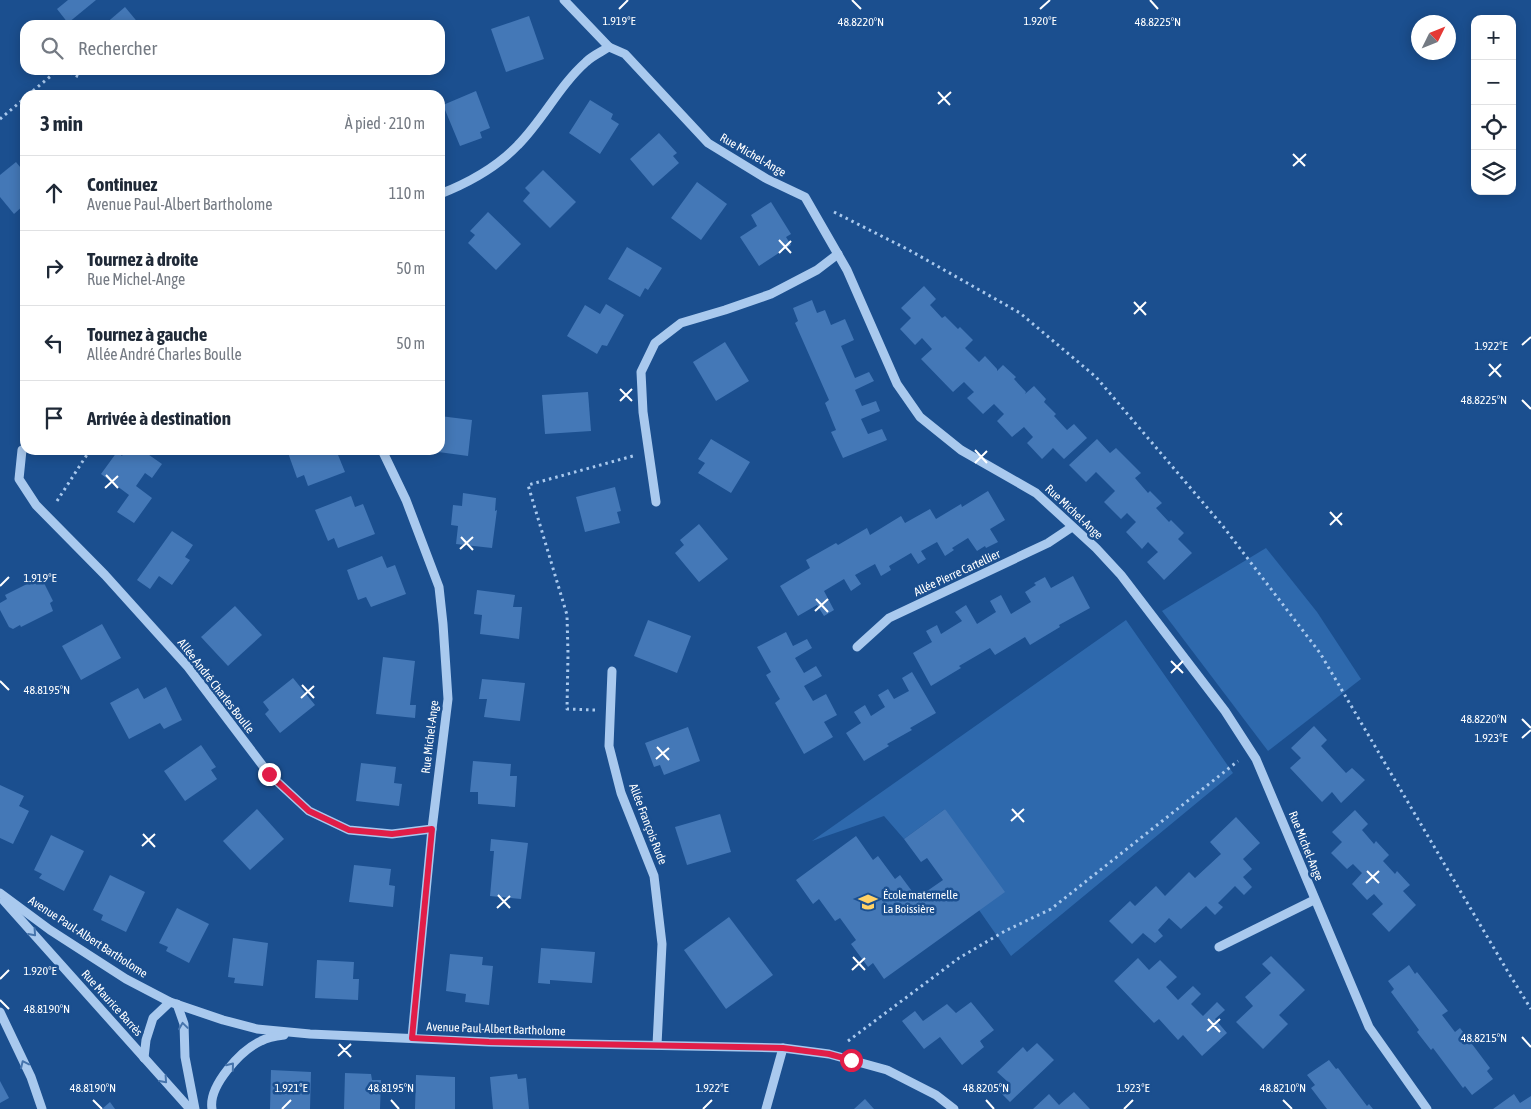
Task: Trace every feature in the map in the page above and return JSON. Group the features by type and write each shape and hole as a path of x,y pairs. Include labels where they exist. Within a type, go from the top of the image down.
{"street":[{"name":"Rue Michel-Ange","path":"564,0 609,47 625,54 708,143 767,179 805,197 847,270 896,384 920,417 960,450 1036,493 1096,548 1121,575 1225,711 1251,750 1369,1028 1427,1109"},
{"path":"445,192 485,172 518,146 574,74 587,60 609,47"},
{"path":"656,502 643,412 641,372 655,343 681,323 771,294 816,270 838,254"},
{"name":"Allée André Charles Boulle","path":"21,455 19,479 36,505 105,576 188,667 269,774 309,811 349,830 392,834 432,829"},
{"name":"Rue Michel-Ange","path":"384,455 406,500 439,587 448,699 432,829 412,1038"},
{"name":"Allée Pierre Cartellier","path":"857,647 889,618 1040,547 1072,527"},
{"name":"Allée François Rude","path":"612,671 609,746 621,793 654,876 662,944 657,1046"},
{"name":"Avenue Paul-Albert Bartholome","path":"0,895 126,979 174,1003 223,1020 257,1029 310,1034 489,1042 783,1048 829,1054 887,1070 936,1095 954,1109"},
{"name":"Rue Maurice Barrès","path":"0,895 190,1109"},
{"path":"1219,947 1314,900"},
{"path":"174,1003 184,1024 185,1058 195,1109"},
{"name":"Rue Maurice Barrès","path":"144,1058 146,1040 152,1018 174,1003"},
{"path":"0,1012 31,1077 42,1109"},
{"path":"212,1109 211,1104 219,1080 239,1056 260,1041 277,1036 310,1034"},
{"path":"766,1109 783,1048"}],"path":[{"path":"34,90 52,75"},
{"path":"75,75 79,77"},
{"path":"0,119 20,102"},
{"path":"805,197 909,250 1020,313 1096,377 1222,525 1320,653 1531,1009"},
{"path":"610,710 566,709 567,615 528,485 649,452"},
{"path":"47,517 87,455"},
{"path":"829,1054 959,958 1005,931 1051,909 1216,780 1251,750"}],"shaded area":[{"path":"1266,548 1317,612 1361,679 1268,751 1162,611"},
{"path":"1126,620 1233,773 1011,956 979,910 945,809 904,839 884,816 812,841"}],"building":[{"path":"68,0 96,0 72,20 66,20 57,9"},
{"path":"125,7 136,20 110,20"},
{"path":"529,16 544,59 506,72 491,29"},
{"path":"476,91 490,128 480,132 482,138 460,146 445,110 445,104"},
{"path":"590,100 613,114 611,119 619,124 600,154 569,133"},
{"path":"659,133 677,153 673,156 679,163 653,186 630,159"},
{"path":"16,162 20,167 20,209 14,214 0,197 0,175"},
{"path":"543,170 576,202 550,228 523,201 530,193 525,188"},
{"path":"697,182 727,204 701,240 671,218"},
{"path":"771,202 791,234 786,237 791,245 759,266 740,237 757,226 751,215"},
{"path":"488,212 521,244 496,270 468,243 475,235 470,231"},
{"path":"627,247 662,268 648,290 645,288 640,297 608,279"},
{"path":"924,286 936,299 930,305 942,318 945,316 973,340 965,348 979,362 985,356 997,371 1003,365 1016,377 1014,379 1026,392 1025,394 1034,386 1046,399 1044,402 1056,414 1054,416 1067,430 1074,424 1087,438 1064,459 1053,448 1042,459 1027,443 1033,437 1024,427 1012,437 997,421 1004,414 994,404 983,414 967,398 974,392 964,382 953,392 921,359 932,349 922,338 915,345 900,329 911,318 901,308"},
{"path":"812,300 817,313 825,310 831,325 845,319 854,340 841,346 855,378 869,372 874,381 855,390 862,406 876,401 880,411 861,419 868,434 882,429 887,440 843,458 831,432 836,430 825,403 829,400 795,323 798,321 793,308"},
{"path":"606,304 624,315 607,346 602,345 597,354 567,336 585,305 600,314"},
{"path":"725,342 749,381 716,401 693,362"},
{"path":"588,392 591,431 545,434 542,395"},
{"path":"445,417 472,420 468,456 445,453"},
{"path":"711,439 750,462 731,493 698,473 705,463 698,459"},
{"path":"1097,439 1110,453 1116,448 1141,473 1135,478 1148,493 1150,491 1162,503 1156,508 1169,522 1171,520 1184,533 1178,539 1192,553 1164,580 1147,562 1158,552 1148,542 1142,549 1126,532 1136,522 1127,513 1121,519 1104,502 1115,491 1096,472 1086,482 1069,465"},
{"path":"115,455 149,455 162,464 152,478 145,473 136,486 152,498 134,523 117,512 129,495 101,474"},
{"path":"289,455 338,455 345,472 308,486 304,475 297,478"},
{"path":"615,487 621,511 617,512 620,523 585,532 576,497"},
{"path":"988,491 1005,520 990,529 998,542 986,548 985,546 977,551 968,538 952,548 954,550 945,556 937,542 921,551 926,559 918,564 911,553 889,566 891,570 881,576 875,564 855,575 861,584 851,591 844,579 824,591 834,610 824,616 817,605 798,616 780,586 810,568 806,560 836,543 838,545 867,528 870,535 901,516 905,523 930,509 936,519 961,504 962,507"},
{"path":"463,493 496,498 495,511 497,510 492,548 456,544 458,526 451,525 453,505 462,506"},
{"path":"351,496 355,507 363,504 375,534 338,548 334,538 328,541 315,510"},
{"path":"699,524 728,559 699,582 675,553 684,545 680,540"},
{"path":"172,531 193,545 185,557 190,560 172,585 159,576 150,589 137,580"},
{"path":"382,556 387,568 395,565 406,594 371,607 366,597 358,600 347,570"},
{"path":"1073,576 1090,608 1059,625 1060,627 1030,645 1025,637 995,655 990,648 959,666 961,668 931,686 913,653 932,642 926,631 937,625 941,634 962,621 955,612 966,605 977,624 996,612 990,601 1001,595 1011,614 1031,602 1025,592 1036,585 1034,583 1045,577 1051,588"},
{"path":"41,577 53,601 50,603 53,611 21,627 20,625 13,629 9,627 0,610 0,603 7,599 5,595"},
{"path":"477,590 515,595 513,607 522,607 519,639 480,634 482,615 474,614"},
{"path":"235,606 262,635 228,666 201,637"},
{"path":"648,620 691,636 677,673 634,656"},
{"path":"102,624 121,658 81,680 62,646"},
{"path":"786,632 793,646 807,639 812,648 795,658 804,673 816,666 822,676 804,686 813,701 826,694 837,715 824,722 833,737 804,754 775,703 780,699 766,675 771,672 757,647"},
{"path":"383,657 415,661 410,705 416,705 415,718 376,714"},
{"path":"912,672 936,713 910,728 912,730 887,744 889,746 864,761 846,733 861,723 854,712 865,705 871,716 885,707 878,695 888,689 894,699 909,691 902,678"},
{"path":"293,678 315,705 280,733 265,714 269,710 263,702"},
{"path":"482,679 525,683 520,721 484,717 487,699 479,699"},
{"path":"166,687 182,720 164,729 160,723 129,739 110,703 138,688 144,699"},
{"path":"1314,726 1327,740 1321,746 1346,773 1352,768 1365,780 1341,803 1332,792 1322,802 1290,768 1301,758 1291,748"},
{"path":"688,727 700,761 664,775 660,765 654,767 645,743"},
{"path":"201,745 216,767 211,770 217,779 185,801 164,771"},
{"path":"473,761 511,764 510,776 517,776 515,807 478,804 478,792 470,792"},
{"path":"361,763 396,767 394,783 402,784 399,806 356,801"},
{"path":"0,785 24,796 19,806 29,811 13,844 0,838"},
{"path":"257,809 284,839 250,870 223,841"},
{"path":"945,809 1005,892 884,979 873,963 868,967 851,944 856,940 840,918 835,921 819,899 813,904 796,880 856,836 873,860 878,856 895,879 900,875 917,898 943,880 927,858 921,862 904,839"},
{"path":"1355,810 1368,824 1362,830 1374,844 1376,841 1389,855 1383,861 1395,874 1397,871 1410,885 1403,891 1416,905 1389,932 1372,914 1383,904 1374,894 1367,900 1352,884 1362,873 1353,864 1347,869 1331,853 1342,842 1332,832"},
{"path":"720,814 731,852 687,865 675,827"},
{"path":"1236,817 1260,843 1243,859 1252,869 1243,877 1252,887 1244,895 1235,886 1218,903 1223,907 1215,915 1206,906 1181,929 1169,918 1158,930 1163,936 1155,943 1143,933 1132,944 1109,921 1130,901 1135,906 1156,886 1165,896 1189,872 1195,878 1221,854 1210,842"},
{"path":"51,835 84,851 64,891 39,878 42,874 34,870"},
{"path":"491,839 528,843 521,899 490,896 494,851 490,851"},
{"path":"354,865 391,869 389,885 395,886 393,907 349,902"},
{"path":"110,875 145,892 126,932 101,920 103,915 93,910"},
{"path":"177,908 209,924 189,963 166,951 168,947 159,943"},
{"path":"729,917 773,975 726,1009 684,950"},
{"path":"233,938 268,943 263,986 234,983 235,978 228,977"},
{"path":"541,948 595,952 592,983 550,980 550,984 538,983"},
{"path":"450,954 483,957 482,965 493,966 489,1005 465,1002 466,994 446,991"},
{"path":"1271,956 1305,990 1279,1015 1288,1024 1263,1049 1236,1022 1253,1006 1245,997 1271,973 1262,964"},
{"path":"1138,958 1149,970 1160,960 1177,977 1166,987 1178,1000 1193,986 1201,994 1191,1004 1203,1016 1217,1002 1225,1010 1215,1019 1227,1033 1202,1056 1183,1035 1178,1040 1159,1019 1154,1023 1114,981"},
{"path":"317,960 354,962 353,979 359,979 358,1000 315,998"},
{"path":"1409,965 1415,974 1417,972 1448,1011 1442,1015 1455,1032 1460,1028 1490,1068 1487,1071 1493,1079 1472,1095 1465,1086 1463,1088 1433,1048 1431,1050 1391,992 1394,989 1388,981"},
{"path":"971,1002 994,1030 980,1041 984,1047 962,1065 940,1037 924,1049 902,1021 915,1011 923,1021 947,1004 956,1013"},
{"path":"1037,1043 1054,1060 1010,1102 999,1091 1008,1082 997,1072 1023,1047 1027,1052"},
{"path":"1329,1060 1336,1069 1338,1068 1367,1106 1369,1104 1373,1109 1327,1109 1311,1088 1315,1085 1307,1075"},
{"path":"271,1070 311,1072 310,1109 270,1109"},
{"path":"345,1073 371,1074 372,1080 381,1080 380,1109 344,1109"},
{"path":"517,1074 518,1079 526,1078 529,1109 493,1109 490,1077"},
{"path":"416,1075 455,1077 455,1109 415,1109"},
{"path":"0,1081 9,1098 0,1103"},
{"path":"1074,1092 1090,1109 1033,1109 1049,1094 1059,1105"},
{"path":"1514,1094 1520,1103 1531,1096 1531,1109 1493,1109"},
{"path":"865,1099 874,1109 854,1109"},
{"path":"110,1102 115,1109 102,1109"}],"place":[{"name":"École maternelle La Boissière","path":"868,902"}],"route":[{"path":"269,774 309,811 349,830 392,834 432,829 412,1038 489,1042 783,1048 829,1054 851,1060"}]}
